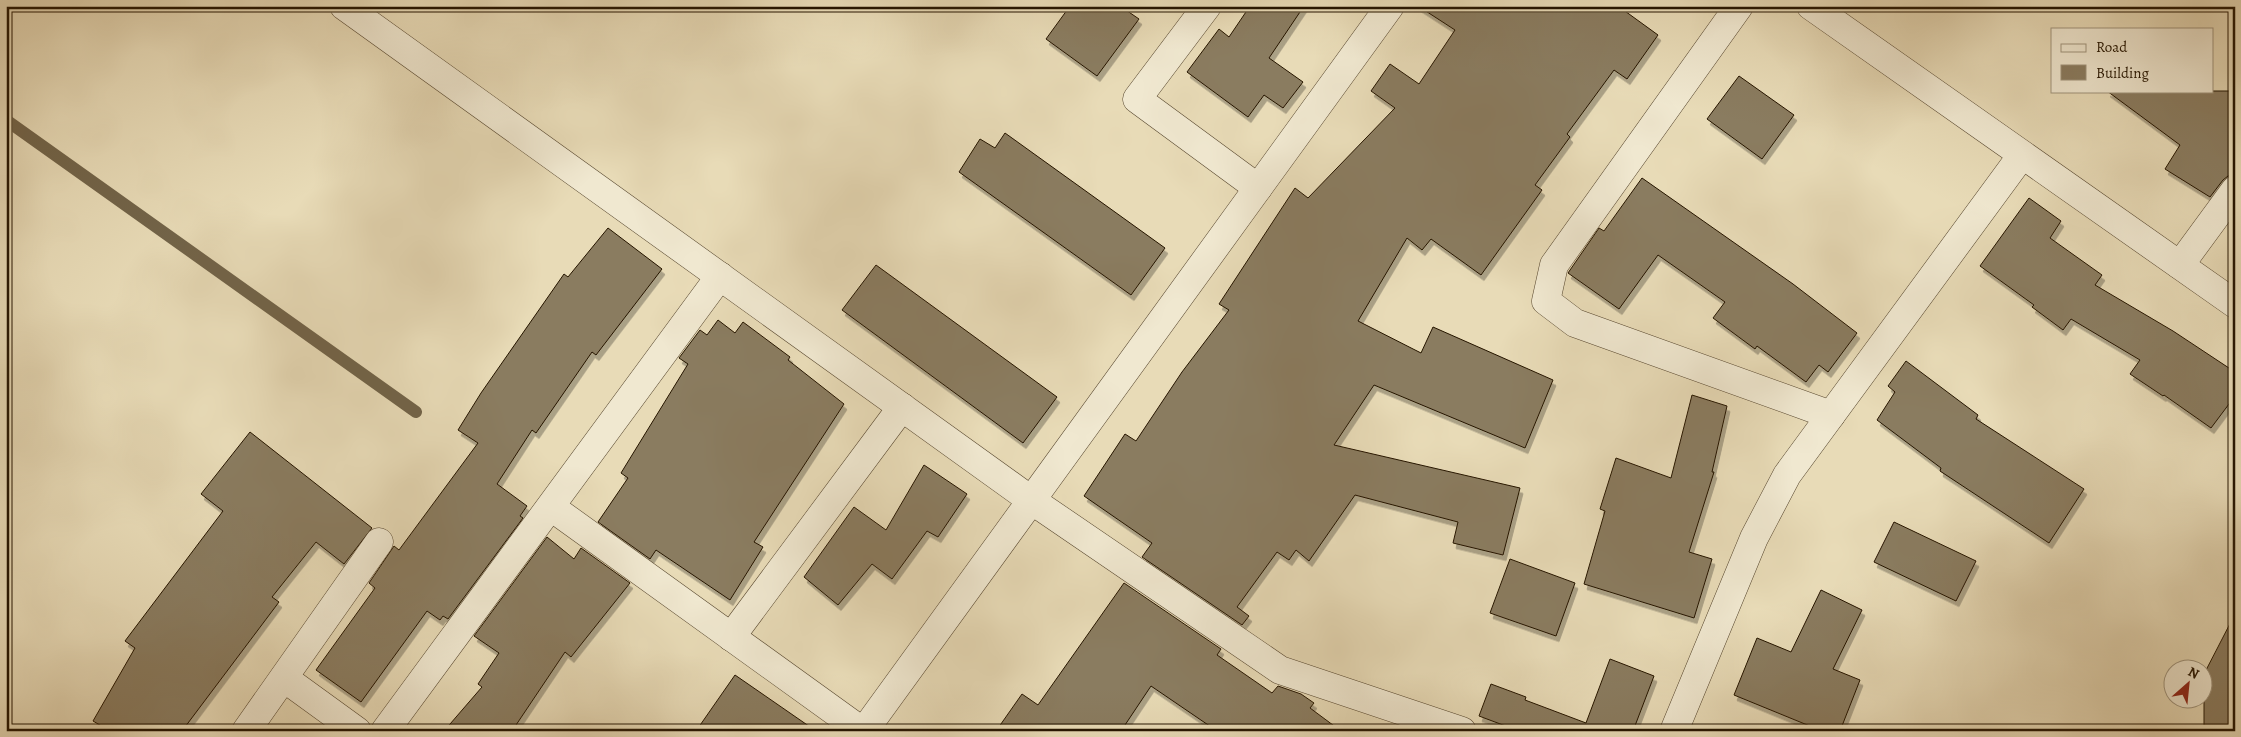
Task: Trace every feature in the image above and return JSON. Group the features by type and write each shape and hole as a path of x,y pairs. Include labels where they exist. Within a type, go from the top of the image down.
{"street":[{"path":"344,6 1031,500 1280,670 1462,731"},
{"path":"1207,6 1137,99 1258,188"},
{"path":"550,507 863,731 1390,6"},
{"path":"1739,6 1554,265 1546,301 1575,323 1831,416"},
{"path":"1811,6 2235,304"},
{"path":"1674,731 1754,538 1787,475 2022,155"},
{"path":"2180,265 2235,190"},
{"path":"385,731 720,276"},
{"path":"731,637 902,407"},
{"path":"246,731 379,542"},
{"path":"284,678 357,731"}],"building":[{"path":"1070,6 1120,6 1139,19 1097,76 1046,39"},
{"path":"1250,6 1304,6 1269,58 1303,82 1283,108 1264,95 1248,117 1187,72 1219,29 1229,37"},
{"path":"1418,6 1618,6 1658,35 1627,79 1614,70 1567,134 1570,137 1535,185 1542,190 1481,275 1431,239 1422,250 1407,238 1358,321 1421,353 1433,327 1553,380 1525,448 1374,385 1334,445 1520,488 1503,555 1453,543 1458,522 1355,495 1309,561 1296,550 1289,560 1277,552 1237,607 1249,616 1242,625 1142,557 1152,543 1084,496 1125,434 1136,441 1182,372 1229,310 1219,304 1295,188 1308,198 1395,108 1371,91 1390,64 1419,84 1455,30"},
{"path":"1739,76 1794,115 1762,159 1707,119"},
{"path":"2235,91 2235,175 2228,176 2223,180 2210,197 2165,169 2180,145 2108,92"},
{"path":"1005,133 1165,248 1131,295 959,172 980,139 995,148"},
{"path":"1642,178 1793,284 1857,333 1828,372 1819,365 1806,382 1757,346 1755,349 1713,318 1725,302 1658,255 1619,309 1568,273 1599,228 1604,231"},
{"path":"2029,198 2061,221 2050,238 2102,275 2095,285 2173,331 2235,372 2235,396 2211,428 2130,374 2140,360 2071,319 2063,330 2032,307 2034,305 1980,266"},
{"path":"608,228 662,269 596,355 592,352 536,433 532,430 497,484 527,506 520,516 523,518 448,619 443,616 440,620 427,611 361,702 316,670 375,588 369,583 394,546 399,550 478,443 458,430 481,393 564,274 568,277"},
{"path":"876,265 1057,397 1023,443 842,310"},
{"path":"718,320 735,333 743,322 790,357 788,360 844,404 754,542 763,547 730,600 656,550 650,559 598,522 628,478 621,473 688,364 679,358 700,330 707,335"},
{"path":"1906,361 1978,415 1976,419 2084,489 2049,543 1940,471 1941,468 1877,420 1895,392 1888,386"},
{"path":"1692,395 1727,406 1712,472 1714,472 1689,552 1712,559 1694,618 1584,584 1605,511 1600,509 1616,458 1671,478"},
{"path":"250,432 372,528 344,564 316,542 272,597 279,602 182,731 110,731 93,721 135,648 125,641 223,511 201,494"},
{"path":"924,465 967,494 938,537 927,531 892,579 872,564 838,605 804,577 854,507 886,530"},
{"path":"1894,522 1976,561 1956,601 1874,562"},
{"path":"547,537 574,559 581,548 630,583 571,657 565,652 512,731 444,731 482,687 478,684 499,653 474,636"},
{"path":"1510,559 1575,583 1556,636 1490,613"},
{"path":"1124,583 1221,649 1217,655 1272,693 1278,686 1301,694 1314,703 1310,708 1341,731 1217,731 1151,686 1121,731 996,731 1022,694 1038,705"},
{"path":"1821,590 1862,610 1833,669 1860,680 1840,731 1822,731 1734,695 1757,638 1791,652"},
{"path":"2235,614 2235,731 2204,731 2204,710 2214,710 2214,660 2211,660"},
{"path":"1610,659 1654,676 1633,731 1519,731 1479,716 1491,684 1526,697 1525,700 1586,723"},
{"path":"735,675 816,731 696,731"}],"waterway":[{"path":"6,120 416,412"}]}
